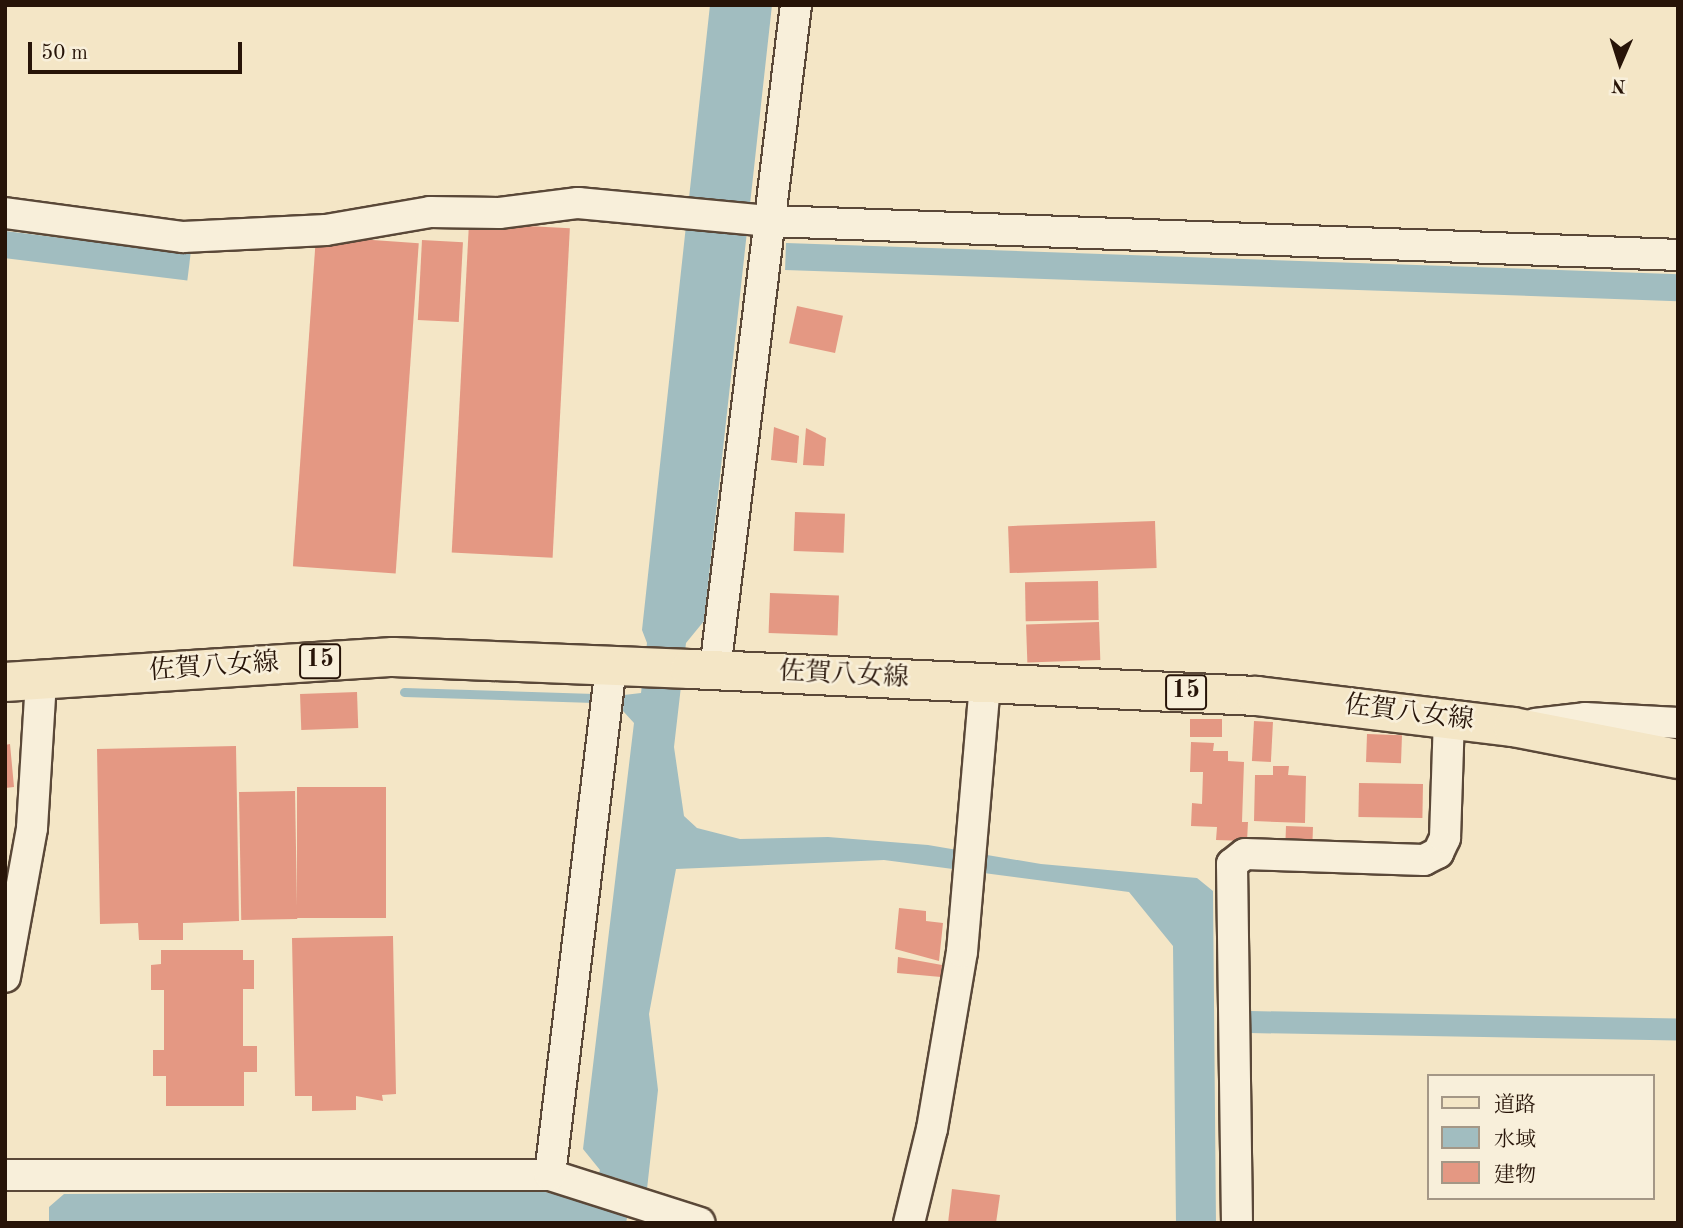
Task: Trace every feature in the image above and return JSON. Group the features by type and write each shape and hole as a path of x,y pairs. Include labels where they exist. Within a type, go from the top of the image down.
{"main road":[{"name":"佐賀八女線","path":"23,680 393,657 985,682 1256,696 1513,727 1678,759"}],"street":[{"path":"702,669 770,222 796,5"},
{"path":"5,213 183,237 326,230 429,212 499,213 578,203 770,222 1678,255"},
{"path":"550,1175 624,666"},
{"path":"5,977 32,828 23,680"},
{"path":"909,1223 932,1129 972,860 985,682"},
{"path":"1237,1223 1232,864 1245,854 1424,860 1438,853 1445,838 1449,718"},
{"path":"1513,727 1585,718 1678,723"},
{"path":"5,1175 550,1175 601,1191 644,1214 700,1223"}],"water":[{"path":"710,5 772,5 704,621 686,643 674,747 684,816 697,828 740,839 828,837 928,845 1041,864 1197,878 1213,891 1216,1223 1176,1223 1173,946 1129,892 884,860 676,869 649,1014 658,1090 647,1189 614,1177 604,1207 627,1218 626,1223 49,1223 49,1207 64,1194 541,1191 590,1202 600,1170 583,1149 634,723 623,711 624,695 641,693 647,643 642,630"},
{"path":"5,231 191,254 187,281 5,258"},
{"path":"786,243 1678,274 1678,301 785,270"},
{"path":"1250,1011 1678,1018 1678,1040 1250,1033"}],"building":[{"path":"469,223 570,228 553,558 452,553"},
{"path":"316,236 419,243 396,573 293,566"},
{"path":"422,240 463,242 459,322 418,320"},
{"path":"797,306 843,316 835,353 789,343"},
{"path":"774,427 799,436 797,463 771,460"},
{"path":"806,428 826,438 824,466 803,465"},
{"path":"795,512 845,514 844,553 794,551"},
{"path":"1155,521 1157,568 1010,573 1008,526"},
{"path":"1098,581 1099,620 1026,621 1025,582"},
{"path":"770,593 839,595 838,635 769,633"},
{"path":"1099,622 1100,660 1027,663 1026,625"},
{"path":"357,692 358,728 301,730 300,694"},
{"path":"1190,719 1222,719 1222,737 1190,737"},
{"path":"1254,721 1273,722 1271,762 1252,761"},
{"path":"1367,734 1402,735 1401,763 1366,762"},
{"path":"1191,742 1214,743 1213,751 1228,751 1228,761 1244,762 1242,822 1248,822 1247,841 1216,840 1217,827 1191,826 1192,803 1202,804 1203,772 1190,772"},
{"path":"10,744 14,787 5,788 5,745"},
{"path":"236,746 239,921 183,923 183,940 139,940 138,923 100,924 97,749"},
{"path":"1273,766 1289,766 1288,775 1306,776 1305,823 1254,821 1255,775 1273,775"},
{"path":"1359,783 1423,784 1422,818 1358,817"},
{"path":"297,787 386,787 386,918 297,918"},
{"path":"295,791 297,919 241,920 239,792"},
{"path":"1286,826 1313,827 1312,842 1285,841"},
{"path":"899,908 926,911 926,921 943,923 939,961 895,949"},
{"path":"393,936 396,1094 382,1095 383,1101 356,1096 356,1110 312,1111 312,1096 295,1096 292,938"},
{"path":"161,950 243,950 243,960 254,960 254,989 243,989 243,1046 257,1046 257,1072 244,1072 244,1106 166,1106 166,1076 153,1076 153,1050 164,1050 164,990 151,990 151,965 161,964"},
{"path":"898,957 942,965 941,977 897,973"},
{"path":"952,1189 1000,1195 996,1223 948,1223"}],"waterway":[{"path":"404,692 594,698"}]}
